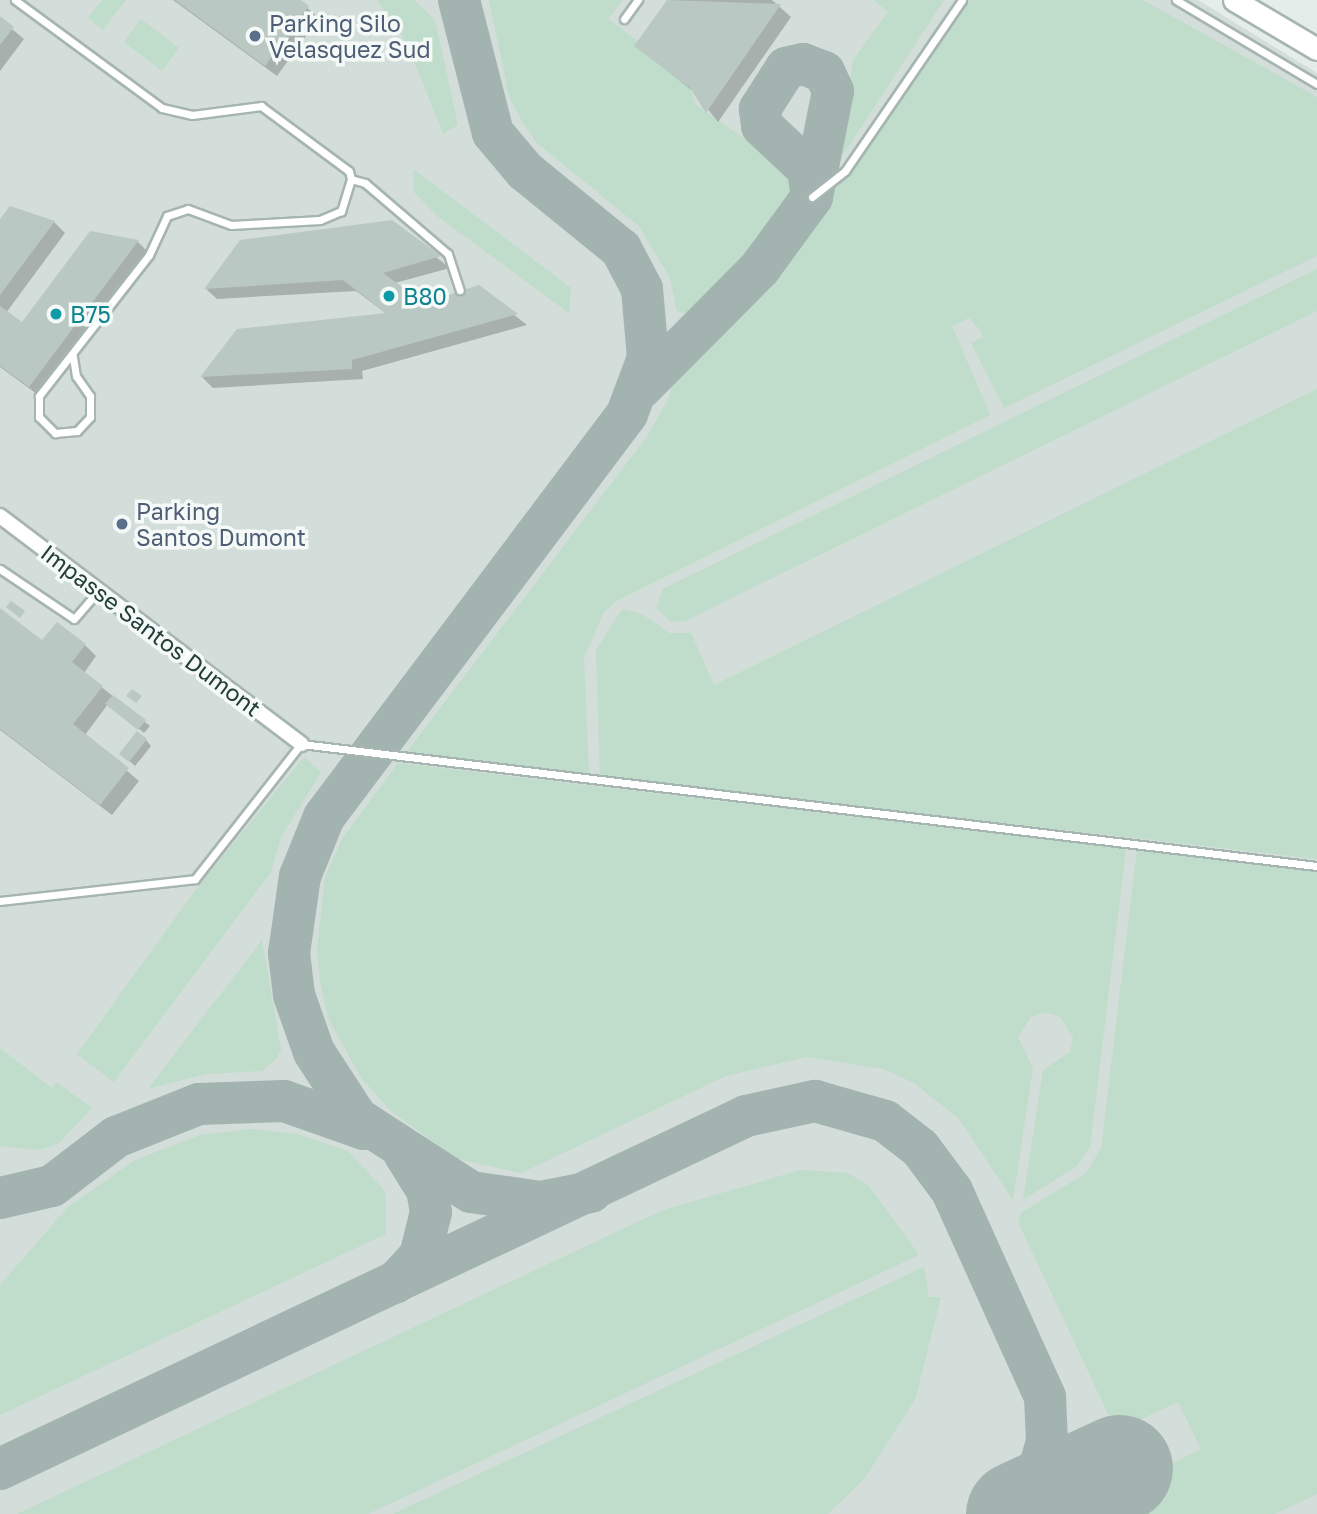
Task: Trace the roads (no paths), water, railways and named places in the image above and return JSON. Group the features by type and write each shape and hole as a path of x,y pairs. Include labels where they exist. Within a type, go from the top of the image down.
{"street":[{"path":"1234,0 1317,49"},
{"name":"Impasse Santos Dumont","path":"0,516 301,744"}],"lane":[{"path":"15,0 162,108 192,115 261,106 349,171 351,180 341,211 320,220 231,225 188,209 167,216 149,256 39,396 39,417 55,433 77,431 90,417 90,396 76,376 73,356"},
{"path":"624,19 638,0"},
{"path":"812,197 845,171 962,0"},
{"path":"1176,0 1317,84"},
{"path":"351,180 365,183 449,254 460,290"},
{"path":"0,569 74,620 99,591"},
{"path":"0,901 195,879 301,744 1317,866"}],"place":[{"name":"Parking Silo Velasquez Sud","path":"255,36"},
{"name":"B80","path":"389,296"},
{"name":"B75","path":"56,314"},
{"name":"Parking Santos Dumont","path":"122,524"}]}
